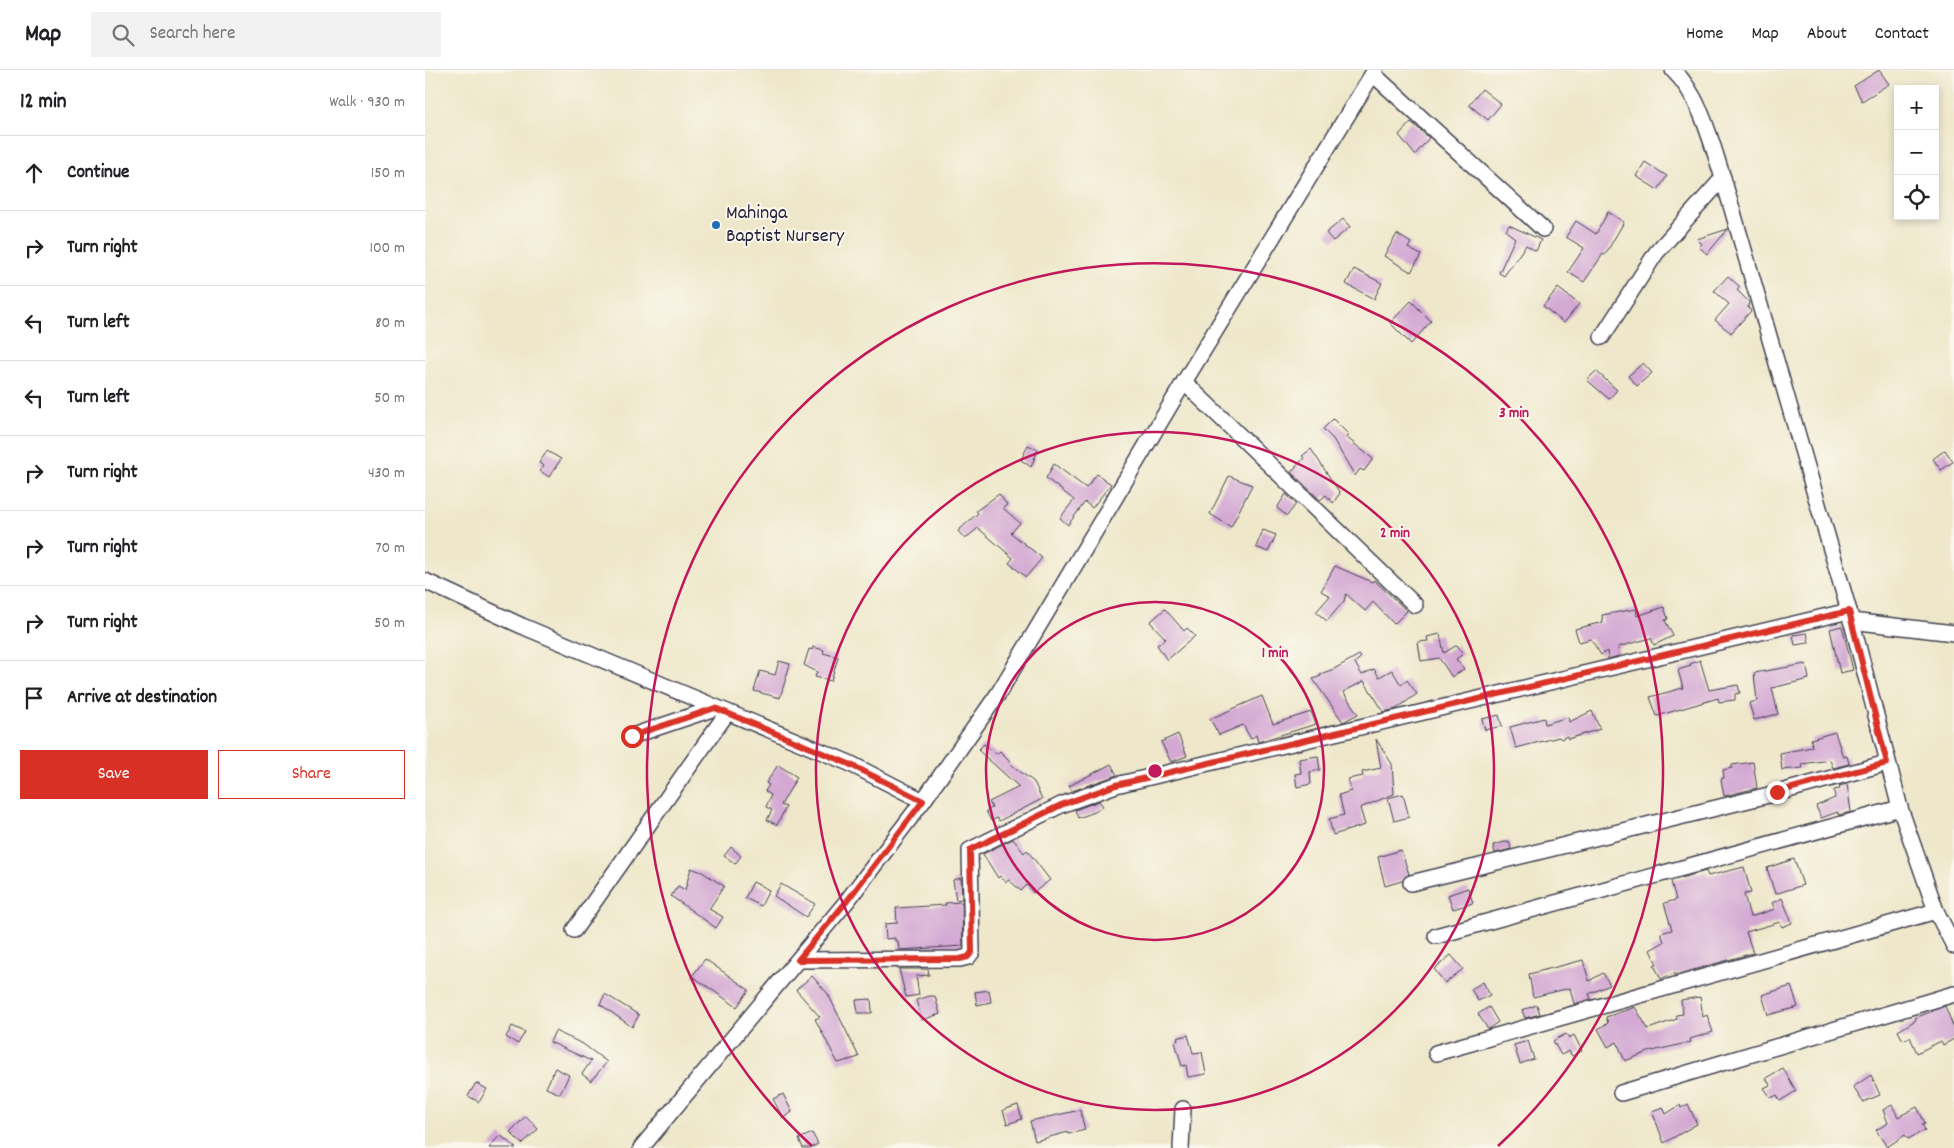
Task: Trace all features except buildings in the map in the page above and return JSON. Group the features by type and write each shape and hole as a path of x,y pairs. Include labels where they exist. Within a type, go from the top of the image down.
{"street":[{"path":"1673,70 1685,82 1690,91 1702,118 1723,178 1850,616 1900,808 1936,911 1954,946"},
{"path":"641,1148 847,901 923,801 997,694 1184,382 1374,72 1543,230"},
{"path":"1602,337 1656,253 1723,178"},
{"path":"1184,382 1415,605"},
{"path":"425,581 522,626 849,764 923,801"},
{"path":"798,960 960,959 968,957 972,952 970,850 1061,805 1116,785 1850,616 1954,633"},
{"path":"632,736 721,710"},
{"path":"574,930 721,710"},
{"path":"1411,883 1887,763"},
{"path":"1436,936 1900,808"},
{"path":"1436,1053 1936,911"},
{"path":"1621,1093 1954,994"},
{"path":"1181,1148 1183,1109"}],"place":[{"name":"Mahinga Baptist Nursery","path":"716,225"}],"route":[{"path":"632,736 715,708 849,764 923,801 847,901 798,960 960,959 968,957 972,952 968,854 970,850 1061,805 1116,785 1849,611 1887,763 1777,792"}]}
